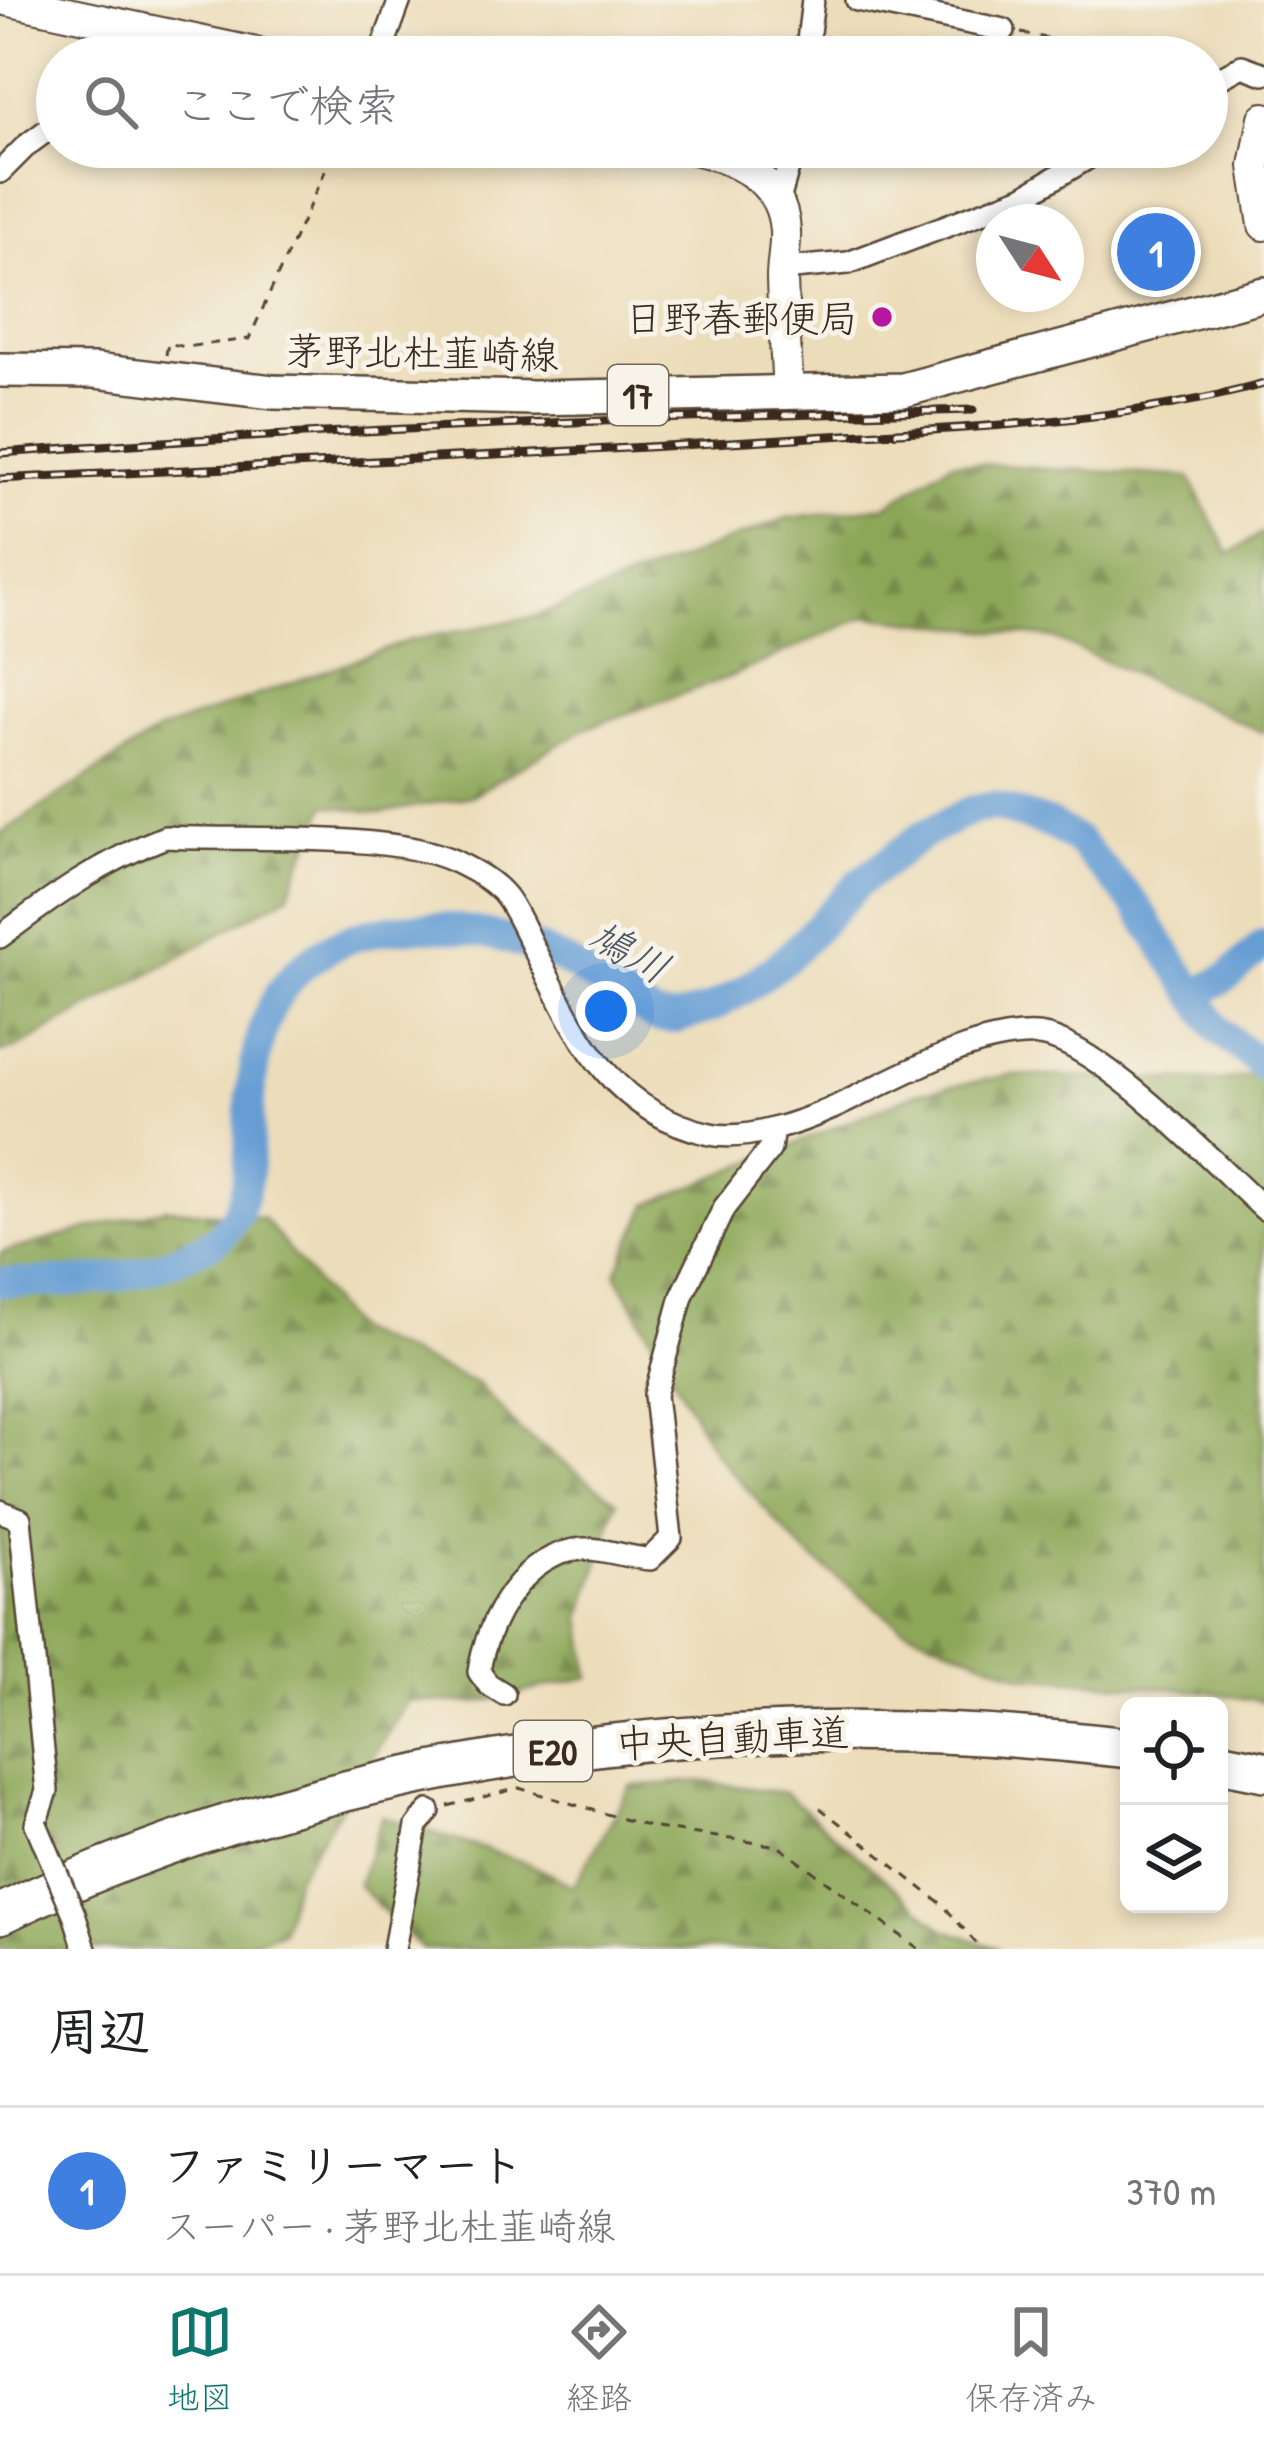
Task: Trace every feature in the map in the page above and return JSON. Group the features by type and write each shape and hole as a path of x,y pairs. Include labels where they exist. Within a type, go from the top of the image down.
{"highway":[{"name":"中央自動車道","path":"0,1888 102,1845 249,1794 424,1749 544,1725 646,1712 895,1704 1120,1720"},
{"name":"中央自動車道","path":"0,1914 200,1832 447,1768 548,1751 645,1738 785,1729 1015,1736 1120,1747"},
{"path":"1228,1738 1264,1744"},
{"path":"1228,1764 1264,1771"}],"main road":[{"path":"6,0 128,36"},
{"path":"1264,118 1255,166 1264,225"},
{"path":"749,168 778,203 785,232 782,269 788,392"},
{"name":"茅野北杜韮崎線","path":"0,370 95,371 273,392 533,398 903,390 1264,294"}],"street":[{"path":"387,36 400,0"},
{"path":"809,36 813,0"},
{"path":"857,0 1004,30"},
{"path":"1228,74 1242,66 1264,74"},
{"path":"0,172 36,138"},
{"path":"778,203 788,168"},
{"path":"782,269 848,263 1023,197 1071,168"},
{"path":"0,938 82,879 165,837 389,844 448,858 484,877 505,896 598,1068 661,1117 715,1136 773,1130 982,1043 1040,1034 1077,1046 1264,1209"},
{"path":"504,1694 479,1672 482,1652 500,1608 527,1575 578,1549 650,1559 671,1538 655,1394 682,1296 724,1208 770,1149 773,1130"},
{"path":"0,1511 20,1519 47,1791 37,1825 85,1949"},
{"path":"394,1949 416,1826 429,1811"}],"path":[{"path":"1004,30 1035,36"},
{"path":"168,343 185,347 249,339 326,168"},
{"path":"429,1811 519,1788 650,1827 778,1846 919,1949"},
{"path":"820,1808 943,1905 981,1949"}],"green space":[{"path":"952,462 1189,477 1229,554 1264,532 1264,733 1053,638 866,616 732,676 586,728 471,796 380,813 326,805 288,895 21,1046 0,1053 0,834 160,730 411,640 534,617 787,518 886,506"},
{"path":"1264,1073 1264,1702 1210,1692 1023,1676 900,1626 802,1550 714,1452 616,1273 648,1205 917,1093 1010,1075 1221,1081"},
{"path":"166,1208 263,1218 354,1331 478,1384 520,1431 617,1501 582,1617 590,1677 476,1703 408,1701 295,1879 281,1932 225,1949 0,1949 0,1253"},
{"path":"699,1781 785,1793 943,1929 999,1949 421,1949 358,1885 382,1816 526,1863 574,1886 631,1786"}],"waterway":[{"name":"鳩川","path":"0,1282 119,1277 165,1264 219,1237 232,1221 246,1186 251,1090 268,1016 279,994 303,966 333,946 403,928 478,932 547,953 657,1018 676,1019 712,1008 786,959 860,882 920,837 969,811 994,806 1052,825 1078,841 1136,905 1218,1030 1264,1067"},
{"path":"1195,995 1229,976 1264,944"}],"railway":[{"path":"0,479 973,427 1149,408 1264,384"},
{"path":"0,453 486,426 973,410"}],"place":[{"name":"ファミリーマート","path":"1156,252"},
{"name":"日野春郵便局","path":"882,317"}]}
